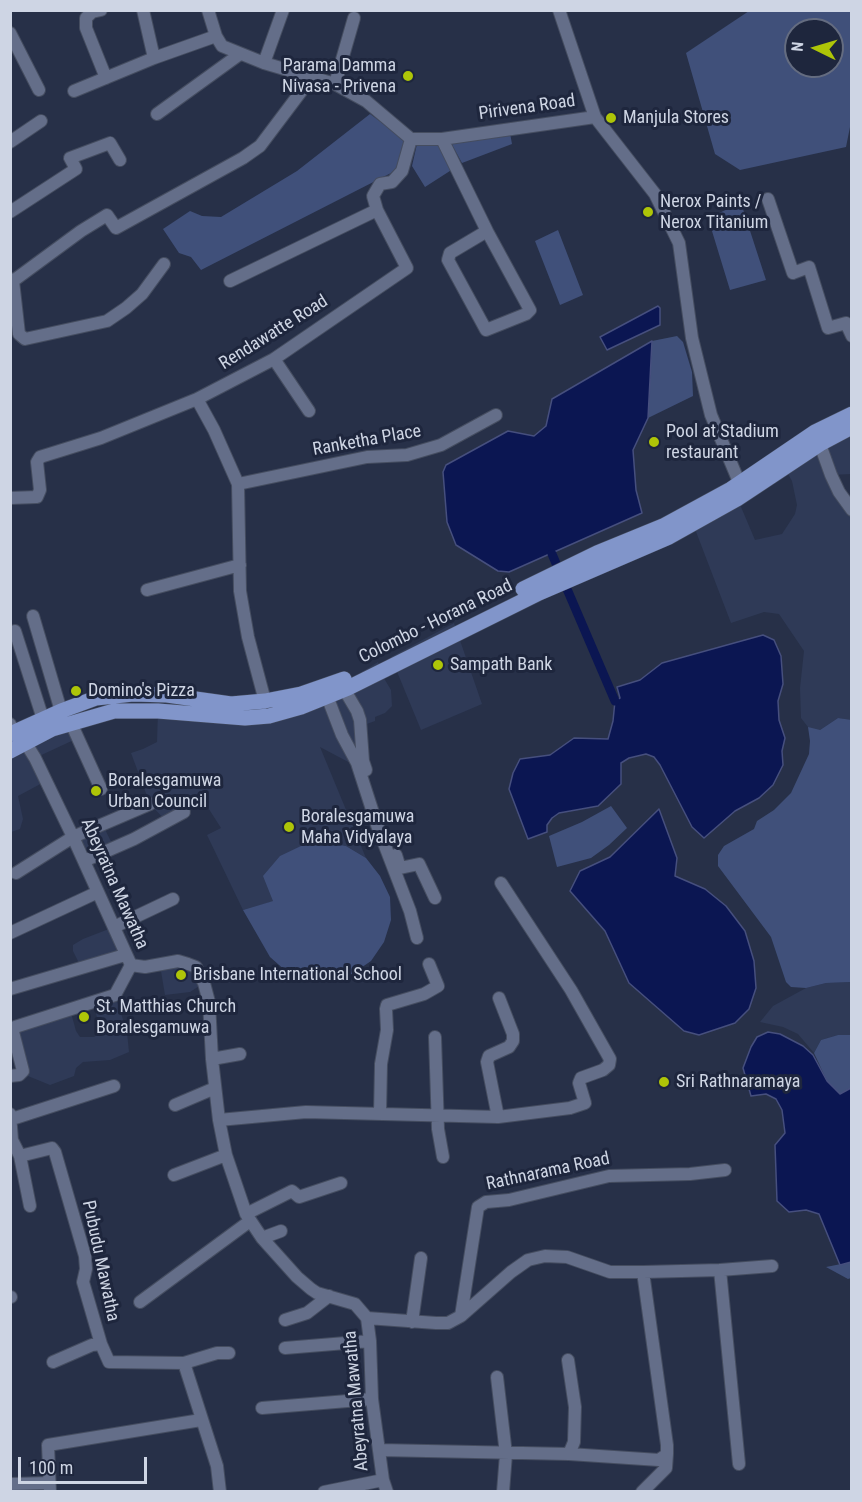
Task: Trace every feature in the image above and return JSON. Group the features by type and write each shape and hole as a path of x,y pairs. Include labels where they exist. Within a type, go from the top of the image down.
{"main road":[{"name":"Colombo - Horana Road","path":"11,730 96,698 133,694 167,695 231,704 265,701 301,694 341,681 433,633 573,572 669,537 852,414"},
{"name":"Colombo - Horana Road","path":"818,438 852,427"},
{"name":"Colombo - Horana Road","path":"10,751 71,723 114,711 158,711 258,718 290,711 344,689 551,582"}],"street":[{"path":"101,10 92,12 86,18 86,28 106,78"},
{"path":"143,10 154,58"},
{"path":"208,10 216,36 222,46 264,63 336,84 366,101 411,139 402,171 392,182 380,184 373,196 377,210 230,280"},
{"path":"264,63 283,10"},
{"path":"559,10 595,117"},
{"path":"336,84 354,18"},
{"path":"10,33 16,59 39,90"},
{"path":"74,91 154,58 216,36"},
{"path":"158,114 240,54"},
{"path":"164,264 142,294 107,321 25,339 19,334 12,280 107,214 116,228 243,158 260,146 312,77"},
{"name":"Pirivena Road","path":"411,139 442,139 595,117 655,194 679,243 692,338 711,416 743,487"},
{"path":"10,142 41,120"},
{"path":"442,139 487,231 530,310 526,314 486,330 448,260 450,253 487,231"},
{"path":"10,212 76,170 70,158 110,143 120,160"},
{"path":"768,199 793,273 809,267 828,328 846,323 852,336"},
{"name":"Rendawatte Road","path":"10,498 37,497 40,490 37,462 40,457 101,438 197,399 274,359 407,268 377,210"},
{"path":"274,359 309,411"},
{"path":"197,399 214,430 238,484 240,591 248,636 265,701"},
{"name":"Ranketha Place","path":"238,484 367,457 407,455 441,445 496,415"},
{"path":"818,438 839,492 852,510"},
{"path":"147,590 240,565"},
{"path":"33,616 61,711"},
{"path":"15,631 44,719"},
{"path":"344,689 360,720 363,761 400,868 419,864 435,898"},
{"path":"327,696 342,735 357,764 377,825 410,911 417,938"},
{"path":"71,723 101,789"},
{"path":"11,730 26,742"},
{"name":"Abeyratna Mawatha","path":"26,742 74,837 128,960 146,967 178,961 196,968 204,983 209,1002 212,1059 219,1120 226,1155 248,1218 262,1238 297,1276 317,1293 355,1304 367,1318 372,1399 385,1486"},
{"path":"16,873 74,837 150,804"},
{"path":"84,861 134,839 184,812"},
{"path":"219,1120 305,1112 498,1117 570,1108 585,1103 579,1083 581,1078 603,1070 609,1065 610,1059 571,990 501,882"},
{"path":"10,933 98,892"},
{"path":"114,927 172,899"},
{"path":"10,989 128,960"},
{"path":"10,1076 19,1075 23,1071 12,1032 15,1027 115,995 128,960"},
{"path":"380,1114 381,1064 387,1029 387,1005 424,994 438,986 429,964"},
{"path":"498,998 513,1041 509,1047 489,1056 487,1062 498,1117"},
{"path":"435,1037 438,1114 443,1157"},
{"path":"212,1059 240,1054"},
{"path":"30,1206 20,1156 11,1140 11,1117 114,1086"},
{"path":"174,1105 215,1088"},
{"name":"Pubudu Mawatha","path":"20,1156 52,1148 55,1152 85,1256 86,1269 83,1282 101,1344"},
{"path":"174,1175 226,1155"},
{"name":"Rathnarama Road","path":"461,1316 478,1207 486,1202 509,1200 609,1176 690,1174 725,1170"},
{"path":"140,1302 248,1218 292,1191 299,1197 341,1183"},
{"path":"262,1238 281,1230"},
{"path":"367,1318 448,1323 461,1316 528,1260 545,1256 567,1257 610,1272 720,1270 772,1266"},
{"path":"412,1322 421,1258"},
{"path":"720,1270 739,1464"},
{"path":"642,1491 666,1468 667,1454 643,1272"},
{"path":"285,1320 307,1313 329,1296"},
{"path":"285,1348 370,1341"},
{"path":"52,1362 92,1345 101,1344 109,1362 184,1364 217,1353 230,1353"},
{"path":"568,1360 575,1407 574,1442 569,1455"},
{"path":"184,1364 217,1466 220,1491"},
{"path":"497,1377 506,1454 503,1491"},
{"path":"262,1408 372,1399"},
{"path":"10,1484 50,1487 48,1445 201,1420"},
{"path":"380,1449 659,1460 667,1454"},
{"path":"324,1491 385,1486"}],"shaded area":[{"path":"749,11 851,11 852,117 846,147 740,170 715,154 686,53"},
{"path":"370,114 407,141 401,163 391,173 201,270 191,257 179,253 163,229 190,211 202,216 221,217 297,171"},
{"path":"510,133 512,144 462,163 451,143"},
{"path":"438,143 453,169 425,187 412,166 417,144"},
{"path":"741,203 766,280 730,290 708,218"},
{"path":"558,230 583,295 560,305 535,241"},
{"path":"658,306 660,325 607,350 600,337"},
{"path":"677,336 683,342 692,372 693,396 648,418 652,341"},
{"path":"652,341 648,418 633,450 636,490 642,513 509,572 498,571 456,545 447,522 443,472 446,465 508,431 534,436 546,426 552,399"},
{"path":"851,420 851,474 831,475 851,510 851,720 838,718 820,730 814,730 808,727 801,718 800,688 804,651 779,614 764,612 731,623 690,516 733,488 755,540 782,534 795,514 797,505 792,481 788,474"},
{"path":"454,623 482,704 421,730 391,657"},
{"path":"763,635 774,640 781,656 783,684 778,701 779,720 785,738 782,751 783,765 773,785 759,798 735,811 704,838 692,827 660,765 654,757 646,754 629,758 621,763 621,784 598,806 559,813 547,825 547,832 528,839 509,789 520,759 550,755 574,738 608,739 615,701 620,698 617,687 640,680 662,663"},
{"path":"378,662 391,690 392,706 385,713 375,717 375,721 361,726 354,765 320,747 366,858 346,846 324,842 301,846 274,901 243,910 207,835 221,828 205,803 166,821 150,804 131,753 157,742 158,711 278,714 344,683"},
{"path":"838,718 852,720 851,982 826,983 806,988 791,987 786,982 771,937 718,866 718,855 724,846 754,829 757,821 774,810 791,793 809,754 808,727 820,730"},
{"path":"71,723 78,738 35,758 46,781 18,796 23,819 20,829 11,832 11,751"},
{"path":"611,806 627,828 591,858 557,867 549,836"},
{"path":"659,809 677,858 675,876 705,889 726,906 745,931 754,961 756,988 749,1009 735,1023 699,1035 684,1031 629,983 605,931 570,891 580,871 610,857"},
{"path":"103,825 114,848 84,861 73,837"},
{"path":"323,842 346,846 366,858 380,876 390,897 391,920 384,942 371,961 352,974 331,981 308,980 287,972 270,957 243,910 273,901 263,876 280,856 301,846"},
{"path":"114,927 125,955 81,967 73,951 73,945"},
{"name":"Brisbane International School","path":"188,964 204,983 190,992 165,995 160,965"},
{"path":"851,982 851,1035 838,1035 821,1040 814,1053 798,1034 783,1027 760,1022 773,1006 806,988 826,983"},
{"path":"115,995 127,1032 129,1052 110,1060 83,1062 76,1068 74,1076 50,1085 28,1076 23,1071 15,1027 70,1009 80,1037 94,1037 100,1029 93,1002"},
{"path":"768,1032 780,1034 803,1046 813,1055 827,1081 840,1094 851,1088 851,1262 840,1265 819,1214 806,1210 789,1212 777,1201 775,1145 785,1133 782,1110 776,1099 766,1094 751,1096 743,1068 757,1037"},
{"path":"838,1035 851,1035 851,1088 840,1094 827,1081 814,1053 821,1040"},
{"path":"851,1262 851,1278 848,1279 826,1267"}],"waterway":[{"path":"552,554 615,701"}],"place":[{"name":"Parama Damma Nivasa - Privena","path":"408,76"},
{"name":"Manjula Stores","path":"611,118"},
{"name":"Nerox Paints / Nerox Titanium","path":"648,212"},
{"name":"Pool at Stadium restaurant","path":"654,442"},
{"name":"Sampath Bank","path":"438,665"},
{"name":"Domino's Pizza","path":"76,691"},
{"name":"Boralesgamuwa Urban Council","path":"96,791"},
{"name":"Boralesgamuwa Maha Vidyalaya","path":"289,827"},
{"name":"Brisbane International School","path":"181,975"},
{"name":"St. Matthias Church Boralesgamuwa","path":"84,1017"},
{"name":"Sri Rathnaramaya","path":"664,1082"}]}
